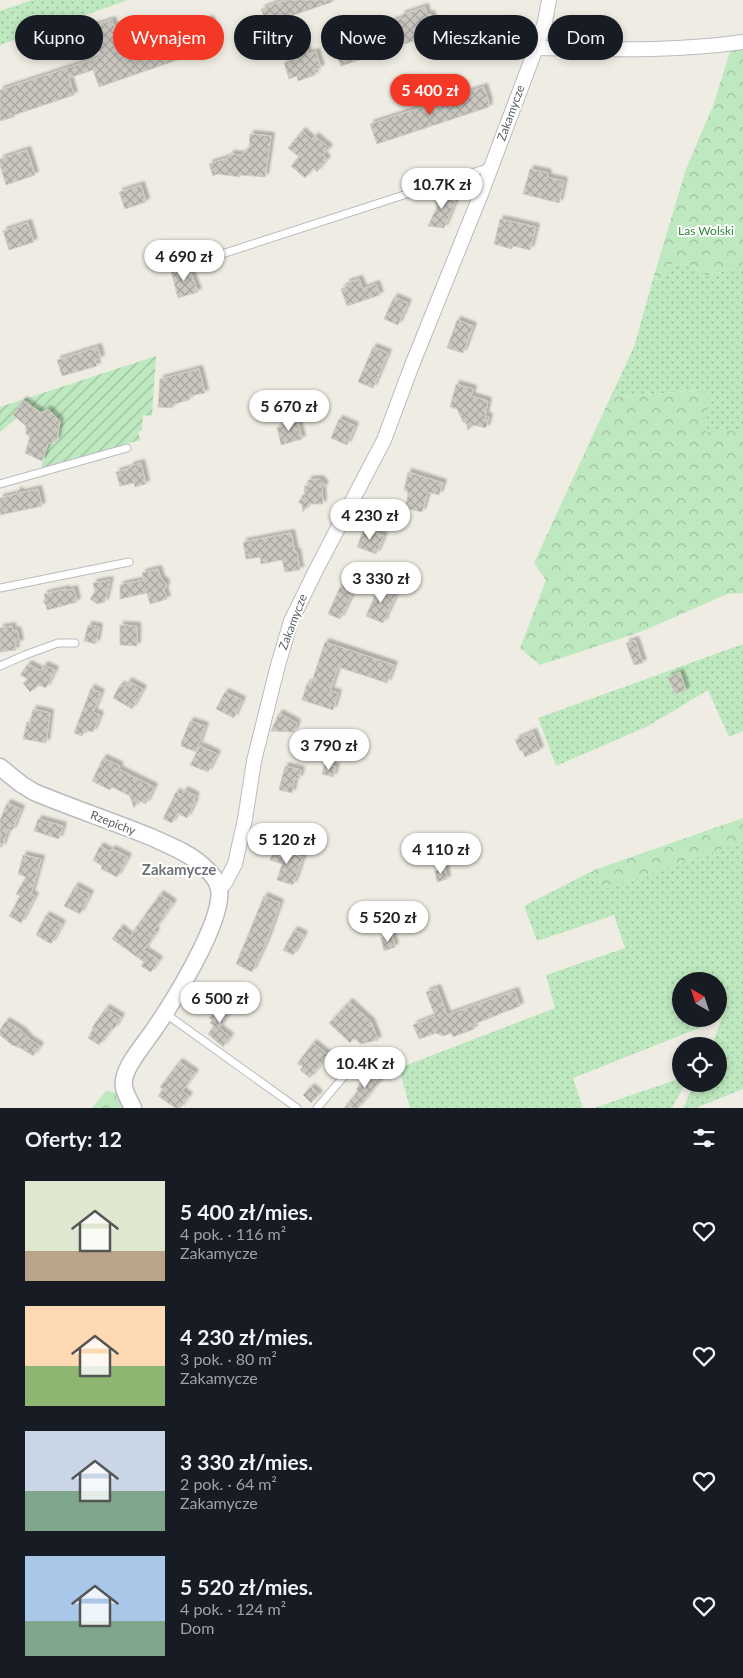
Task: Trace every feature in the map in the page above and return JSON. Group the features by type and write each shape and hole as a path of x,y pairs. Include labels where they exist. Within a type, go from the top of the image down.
{"street":[{"name":"Zakamycze","path":"538,42 545,22 549,0"},
{"path":"538,48 694,47 743,42"},
{"name":"Zakamycze","path":"219,888 225,883 235,864 254,761 291,621 384,440 531,60"},
{"name":"Rzepichy","path":"0,767 20,784 34,792 138,832 185,853 200,863 212,876 219,888"},
{"path":"133,1108 124,1090 123,1078 165,1013 210,932 217,913 219,888"}],"lane":[{"path":"222,254 491,167"},
{"path":"0,484 127,448"},
{"path":"0,588 129,562"},
{"path":"0,666 58,642 75,643"},
{"path":"165,1013 297,1108"},
{"path":"317,1108 346,1074"}],"green space":[{"path":"32,0 128,0 85,15 15,15 15,40 0,45 0,11"},
{"name":"Las Wolski","path":"743,42 743,266 707,276 691,265 670,264 661,280 653,279 686,169 713,106 732,45"},
{"path":"670,264 691,265 707,276 743,266 743,431 706,432 708,389 610,398 634,347 653,279 661,280"},
{"path":"156,356 152,416 143,415 142,430 138,432 140,440 41,468 48,441 14,415 16,419 0,432 0,407"},
{"path":"709,389 706,432 743,430 743,593 727,594 643,631 540,665 520,648 546,580 534,563 610,398"},
{"path":"743,644 743,731 729,737 708,690 648,726 556,766 538,718"},
{"path":"743,818 743,842 604,889 594,870"},
{"path":"743,842 743,1089 696,1108 683,1108 690,1092 727,1092 727,1037 715,1037 718,1028 728,1028 728,972 672,972 672,1028 699,1028 672,1037 672,1039 573,1078 583,1108 410,1108 399,1068 555,1008 546,975 625,948 614,915 537,941 524,906 594,870 604,889"},
{"path":"672,1081 672,1092 681,1092 672,1108 594,1108"},
{"path":"106,1091 117,1093 122,1108 92,1108"}],"building":[{"path":"285,0 332,0 332,2 294,15 263,15 261,9"},
{"path":"425,7 427,15 414,15 414,41 404,44 404,15 401,15"},
{"path":"112,20 113,60 177,60 99,87 93,70 69,78 74,95 0,121 0,90 92,60 103,60 103,23"},
{"path":"316,52 321,68 314,70 315,75 298,81 297,76 289,79 284,63 291,60 311,60 311,53"},
{"path":"339,60 359,60 341,66"},
{"path":"484,87 489,107 377,144 370,124"},
{"path":"302,131 312,140 315,136 329,148 323,155 327,159 317,172 313,168 305,178 291,166 299,157 288,148"},
{"path":"250,134 271,136 265,177 240,175 240,177 217,174 213,176 209,164 230,157 230,154 241,155 249,148"},
{"path":"27,150 35,175 6,185 0,159"},
{"path":"530,169 548,173 547,177 564,181 559,203 523,194"},
{"path":"141,185 146,202 125,209 119,192"},
{"path":"452,192 455,202 444,228 428,226 437,207 434,198"},
{"path":"500,219 536,227 530,250 513,246 512,249 494,244"},
{"path":"28,223 34,242 9,250 3,231"},
{"path":"188,266 198,292 178,298 171,271"},
{"path":"359,279 363,289 376,284 380,295 347,306 341,289 347,286 346,283"},
{"path":"394,297 408,303 398,325 384,319"},
{"path":"457,320 473,326 463,353 447,348"},
{"path":"98,347 101,359 95,360 97,366 62,376 57,360"},
{"path":"373,347 388,353 373,388 358,382"},
{"path":"199,369 205,393 190,396 189,400 174,404 172,408 158,407 160,379"},
{"path":"456,384 473,389 471,396 488,401 485,416 489,417 486,428 473,425 468,430 457,409 450,407"},
{"path":"23,400 41,413 48,409 60,421 57,440 48,444 42,461 25,453 30,437 26,434 26,426 13,415"},
{"path":"297,419 302,439 281,445 277,427 283,426 282,423"},
{"path":"339,419 355,426 347,445 331,438"},
{"path":"141,463 146,484 135,487 134,483 120,486 116,472"},
{"path":"408,472 443,483 439,495 428,492 422,512 405,508 408,494 404,490"},
{"path":"320,479 325,485 322,489 323,504 309,504 303,512 302,505 298,502 302,495 305,495 304,486 308,486 308,480"},
{"path":"38,489 42,506 0,515 0,498 16,494 18,490 21,493"},
{"path":"364,528 384,536 376,554 357,547"},
{"path":"291,533 300,570 285,572 282,560 261,564 260,557 246,559 243,542"},
{"path":"158,569 161,579 165,582 164,590 167,599 150,604 147,593 120,599 120,585 144,580 142,573"},
{"path":"110,580 105,602 97,604 90,599 95,592 93,583"},
{"path":"380,584 397,592 383,623 366,616"},
{"path":"340,587 352,594 340,619 328,614"},
{"path":"66,589 66,591 74,589 77,602 47,610 43,602 44,594"},
{"path":"88,625 99,627 96,644 84,641"},
{"path":"120,625 137,626 137,646 120,645"},
{"path":"12,626 13,631 17,630 20,643 15,644 16,650 0,652 0,628"},
{"path":"635,640 643,663 634,665 626,643"},
{"path":"325,642 394,665 387,683 338,667 330,691 338,693 333,710 302,700 307,683 311,684"},
{"path":"28,664 41,671 44,665 55,670 46,688 39,685 30,692 23,683 28,679 20,675"},
{"path":"680,672 686,690 675,694 668,678"},
{"path":"128,681 143,689 132,709 113,698 120,685 125,687"},
{"path":"91,688 101,693 93,712 100,715 93,732 85,730 82,736 74,733"},
{"path":"225,692 242,700 234,718 216,709"},
{"path":"33,709 50,713 46,743 23,739 27,722 30,723"},
{"path":"279,713 297,723 294,732 271,731"},
{"path":"190,721 205,726 196,752 181,746"},
{"path":"533,732 540,750 525,757 515,740"},
{"path":"200,746 217,754 208,772 190,765"},
{"path":"103,758 120,766 118,769 154,787 146,804 138,800 134,808 130,796 112,787 110,790 92,781"},
{"path":"325,764 336,767 333,777 322,774"},
{"path":"285,766 301,770 299,779 295,778 292,793 279,790"},
{"path":"184,790 196,796 187,818 177,813 172,823 163,819 176,792 182,795"},
{"path":"7,803 21,809 12,831 8,829 2,847 0,847 0,820"},
{"path":"38,819 63,826 59,839 34,831"},
{"path":"100,846 110,852 112,849 128,857 117,877 101,869 102,866 93,860"},
{"path":"274,848 303,857 293,885 277,880 282,864 270,860"},
{"path":"23,855 41,859 31,894 35,896 21,923 9,916 20,896 16,894 26,877 18,874"},
{"path":"445,868 447,879 437,882 435,871"},
{"path":"75,886 90,894 80,914 64,906"},
{"path":"160,894 173,903 154,930 156,932 144,950 159,960 151,972 141,966 144,962 112,939 120,928 130,936"},
{"path":"264,896 280,903 266,942 252,972 236,964"},
{"path":"46,915 62,924 51,944 36,935"},
{"path":"294,930 304,935 293,955 283,950"},
{"path":"392,935 395,947 384,951 381,938"},
{"path":"437,988 447,1015 515,991 520,1006 472,1025 474,1029 453,1037 451,1033 443,1036 436,1033 419,1039 413,1025 435,1016 426,992"},
{"path":"222,1002 232,1010 219,1028 230,1037 223,1047 208,1034 214,1026 210,1023 212,1020 209,1018"},
{"path":"349,1002 371,1022 378,1040 361,1044 354,1038 350,1043 329,1023"},
{"path":"106,1008 121,1017 114,1029 112,1028 99,1045 88,1038 92,1028"},
{"path":"6,1021 40,1046 33,1056 13,1046 0,1035 0,1030"},
{"path":"313,1043 328,1055 310,1078 300,1070 303,1066 297,1064"},
{"path":"179,1062 195,1073 182,1091 189,1096 180,1108 175,1108 158,1096 163,1089 160,1087"},
{"path":"372,1067 380,1074 376,1079 380,1081 358,1108 344,1108 358,1091 356,1089 366,1078 364,1076"},
{"path":"311,1087 319,1094 311,1103 303,1095"}],"district":[{"name":"Zakamycze","path":"179,870"}]}
